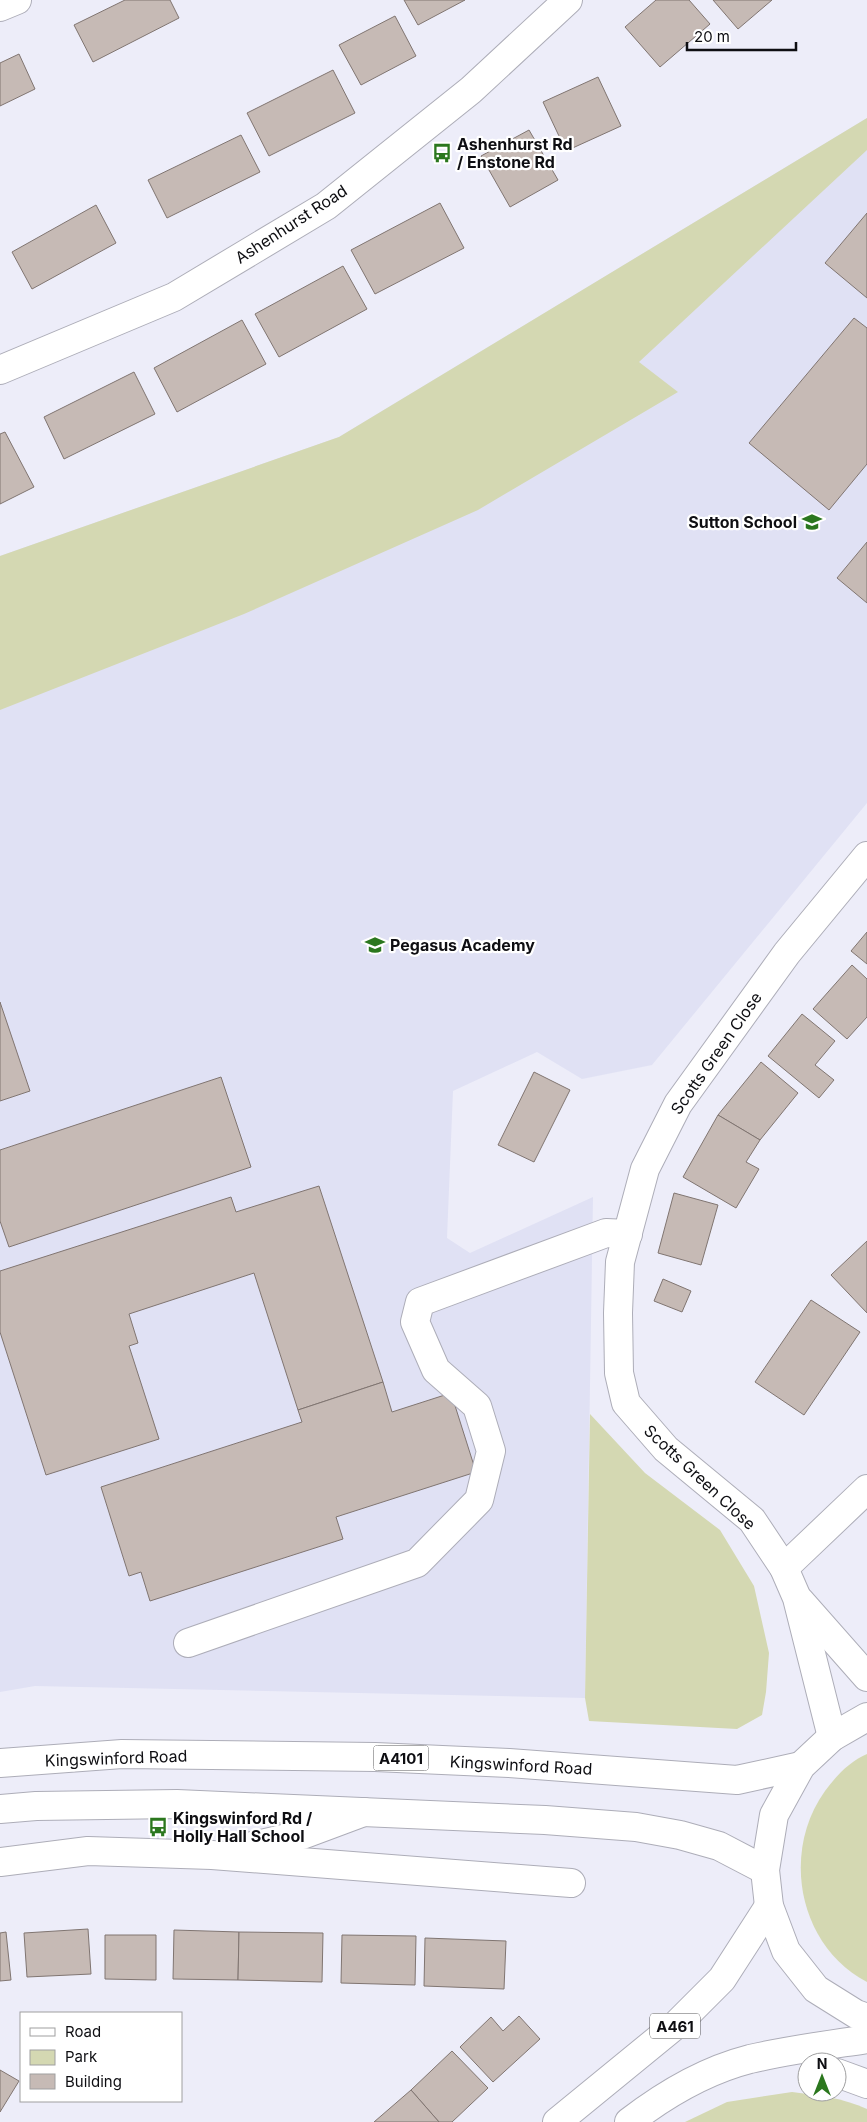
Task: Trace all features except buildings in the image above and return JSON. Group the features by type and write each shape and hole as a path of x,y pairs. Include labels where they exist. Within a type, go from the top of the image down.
{"main road":[{"path":"0,7 17,0"},
{"name":"Ashenhurst Road","path":"0,370 174,297 326,206 471,90 568,0"},
{"name":"Scotts Green Close","path":"832,1737 797,1598 784,1568 752,1520 666,1449 626,1403 618,1373 617,1344 620,1262 645,1169 678,1104 787,953 867,856"},
{"path":"188,1643 417,1563 479,1500 491,1451 477,1406 436,1370 416,1322 420,1302 606,1233 628,1234"},
{"path":"784,1568 867,1490"},
{"name":"Scotts Green Close","path":"797,1598 867,1677"},
{"path":"867,1717 832,1737 801,1766 774,1815 765,1870 769,1906 786,1951 816,1989 856,2014 867,2018"},
{"name":"Kingswinford Road","path":"0,1763 122,1754 375,1757 737,1780 801,1766"},
{"path":"0,1809 36,1806 177,1804 545,1820 636,1827 680,1835 719,1846 765,1870"},
{"path":"212,1855 305,1834 364,1812"},
{"path":"0,1862 88,1852 212,1855 571,1883"},
{"name":"A461","path":"556,2122 677,2024 722,1979 769,1906"},
{"path":"629,2122 713,2072 750,2060 867,2039"},
{"path":"750,2060 779,2060 797,2063"},
{"path":"847,2077 867,2084"}],"shaded area":[{"name":"Pegasus Academy","path":"867,118 867,803 652,1065 582,1079 537,1052 453,1091 447,1238 470,1253 593,1197 585,1698 35,1686 0,1692 0,556 339,437"}],"green space":[{"path":"867,118 867,150 639,362 678,392 478,510 244,614 0,710 0,556 339,437"},
{"path":"590,1414 645,1473 720,1530 754,1586 769,1653 766,1692 762,1715 737,1729 589,1721 585,1698"},
{"path":"867,1754 867,1982 844,1966 825,1946 812,1922 804,1896 801,1869 803,1842 811,1815 834,1780 855,1761"},
{"path":"797,2093 797,2102 847,2102 858,2105 867,2109 867,2122 685,2122 727,2102"}],"place":[{"name":"Ashenhurst Rd / Enstone Rd","path":"442,153"},
{"name":"Sutton School","path":"812,522"},
{"name":"Pegasus Academy","path":"375,945"},
{"name":"Kingswinford Rd / Holly Hall School","path":"158,1827"}]}
